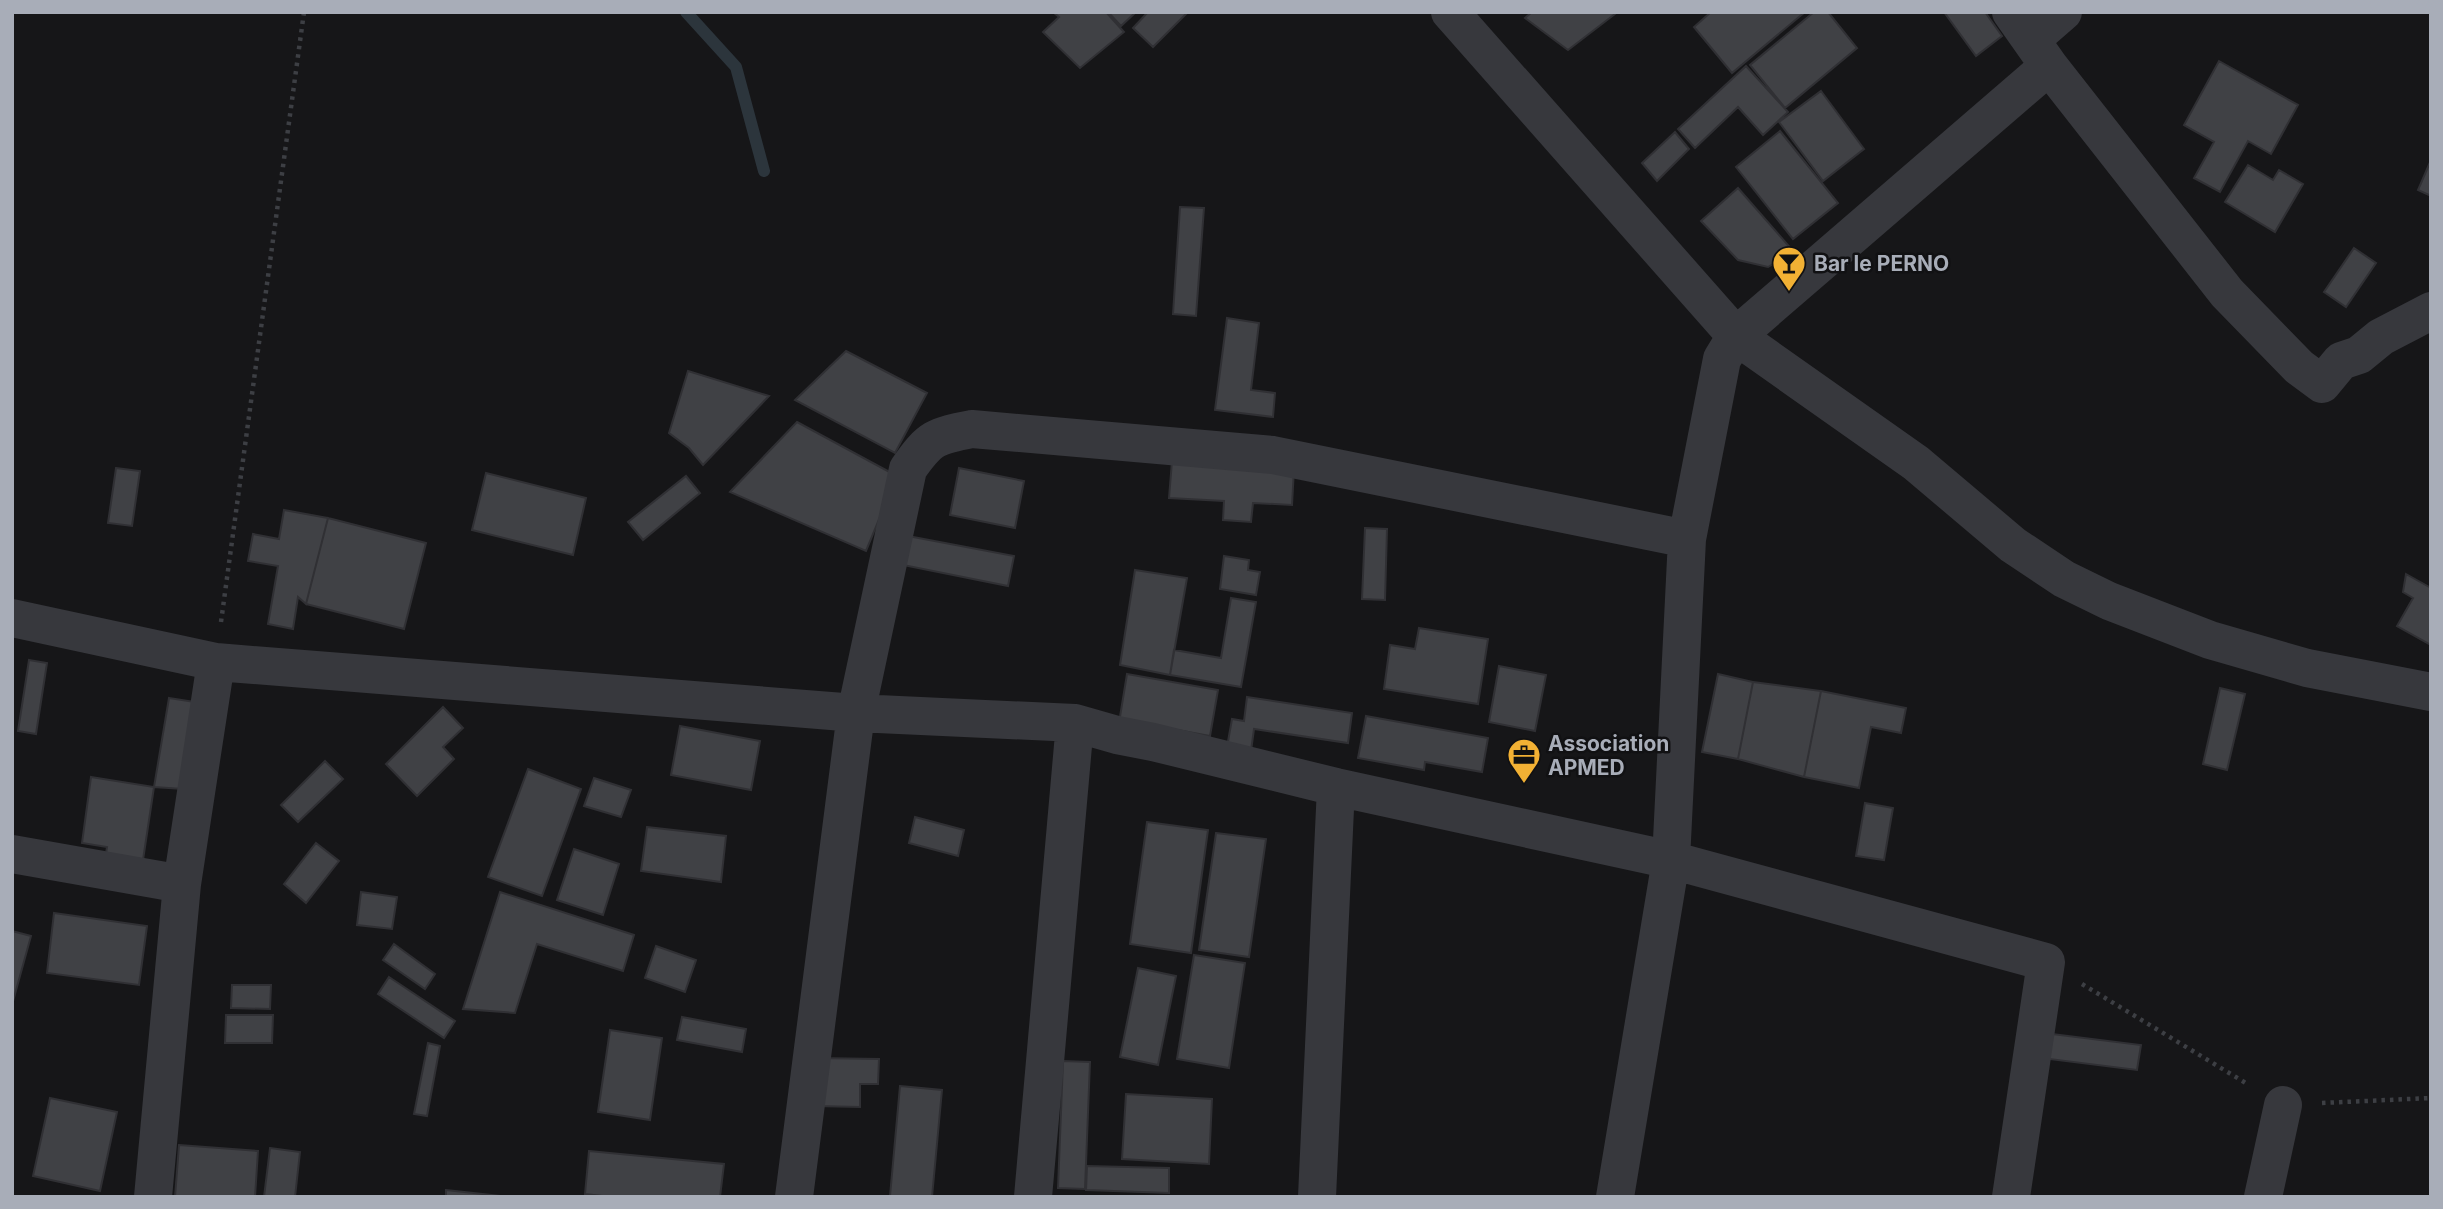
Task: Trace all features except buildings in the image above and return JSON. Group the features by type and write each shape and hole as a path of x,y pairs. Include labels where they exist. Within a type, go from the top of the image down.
{"street":[{"path":"1615,1197 1671,860 1687,539 1722,359 1736,336 2031,39 2063,12"},
{"path":"1458,15 1736,336 1916,463 2013,545 2064,579 2109,601 2210,640 2307,668 2431,692"},
{"path":"2031,39 2227,293 2299,366 2322,384 2341,361 2358,355 2381,337 2431,311"},
{"path":"794,1197 856,713 908,468 920,451 938,436 972,429 1273,455 1687,539"},
{"path":"12,618 216,662 856,713 1075,723 1336,787 1671,860 2046,962 2011,1197"},
{"path":"153,1197 182,884 216,662"},
{"path":"1033,1197 1075,723"},
{"path":"1317,1197 1336,787"},
{"path":"12,854 182,884"},
{"path":"2263,1197 2283,1105"}],"path":[{"path":"216,662 304,12"},
{"path":"2046,962 2283,1105 2431,1098"}],"waterway":[{"path":"686,12 736,67 764,171"}],"place":[{"name":"Bar le PERNO","path":"1789,293"},
{"name":"Association APMED","path":"1524,785"}]}
